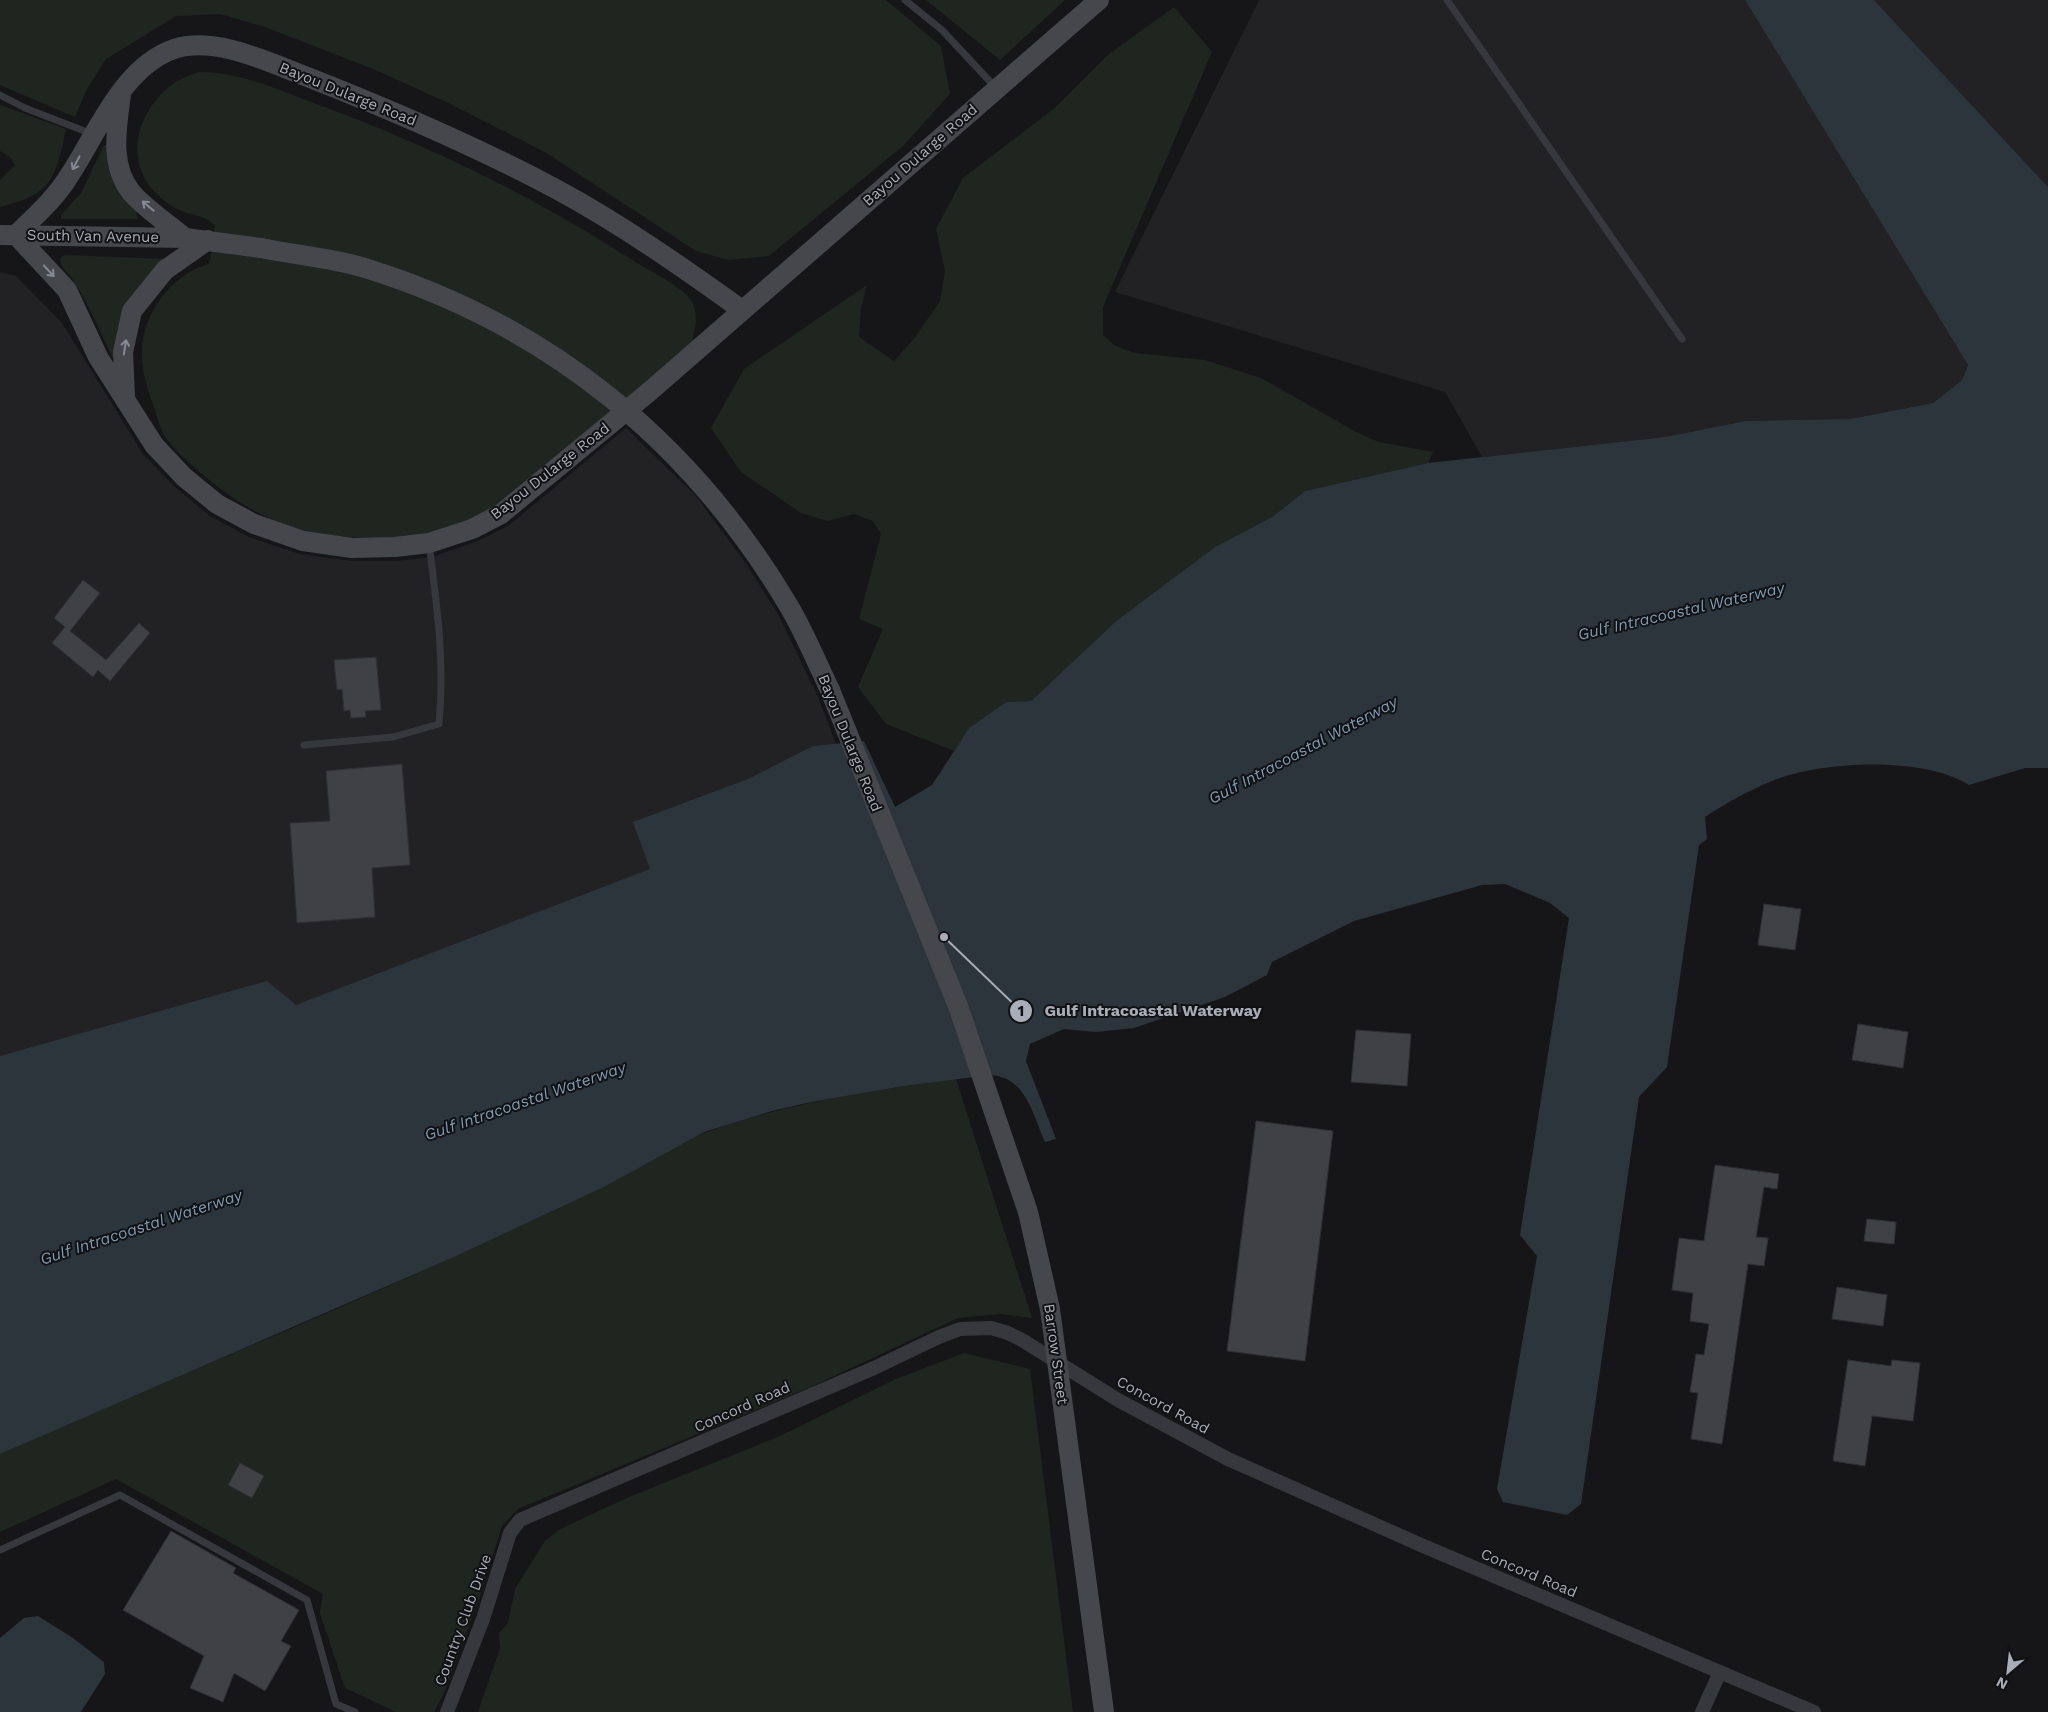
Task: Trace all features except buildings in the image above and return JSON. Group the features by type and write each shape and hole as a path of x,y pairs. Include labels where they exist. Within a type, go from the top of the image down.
{"main road":[{"name":"Bayou Dularge Road","path":"208,240 165,270 132,311 123,352 125,396 154,446 184,477 218,504 254,524 303,541 352,548 395,547 429,543 472,529 501,514 649,392 1099,0"},
{"name":"Bayou Dularge Road","path":"8,235 54,198 70,176 92,134 121,92 151,62 175,49 200,45 214,46 252,56 431,128 557,190 672,260 742,310"},
{"path":"121,92 115,143 119,170 132,193 185,238"},
{"path":"8,235 67,290 98,357 125,396"},
{"name":"South Van Avenue","path":"8,235 185,238"},
{"name":"Bayou Dularge Road","path":"185,238 261,248 363,268 427,290 473,310 518,334 579,372 618,403 705,486 758,557 795,618 830,690 958,1006"},
{"name":"Barrow Street","path":"958,1006 1028,1212 1050,1308 1104,1712"}],"street":[{"name":"Concord Road","path":"508,1540 514,1527 527,1516 700,1444 939,1337 960,1329 991,1328 1022,1340 1118,1400 1228,1459 1421,1545 1814,1712"},
{"name":"Country Club Drive","path":"447,1712 483,1619 508,1540"},
{"path":"1702,1712 1720,1672"}],"lane":[{"path":"905,0 942,30 996,89"},
{"path":"1447,0 1682,340"},
{"path":"0,95 25,108 92,134"},
{"path":"304,745 393,737 439,724 443,685 438,612 429,543"},
{"path":"0,1550 120,1495 307,1600 336,1704 355,1712"}],"shaded area":[{"path":"0,0 886,0 941,46 950,94 903,146 769,256 728,260 696,251 545,152 448,103 378,71 265,27 220,14 176,16 106,59 87,89 75,117 0,85"},
{"path":"926,0 1065,0 1000,60"},
{"path":"1259,0 1745,0 1968,365 1962,380 1933,403 1850,419 1745,421 1665,437 1482,457 1445,392 1115,292"},
{"path":"1874,0 2048,0 2048,187"},
{"path":"1174,7 1212,52 1103,307 1103,335 1114,345 1134,353 1205,360 1261,378 1358,433 1379,442 1433,452 1428,463 1305,491 1272,517 1215,547 1116,621 1031,701 1006,702 969,728 954,751 886,724 858,687 883,629 859,619 881,534 873,521 854,514 828,521 801,513 741,472 711,428 744,369 867,285 861,308 859,337 894,361 913,340 940,301 945,271 936,229 963,178 1056,107 1109,54"},
{"path":"199,72 242,78 284,91 396,135 519,194 598,239 686,294 693,304 696,315 692,343 545,472 509,498 471,520 443,531 425,535 399,538 355,538 310,532 268,518 228,494 208,479 170,444 159,424 147,386 142,362 143,339 146,327 157,304 173,285 187,274 209,264 215,226 202,217 175,208 158,195 147,182 140,169 137,154 142,125 157,99 182,78"},
{"path":"0,105 66,129 58,160 49,182 31,196 0,207 0,180 15,165 9,156 0,151"},
{"path":"104,145 108,145 128,203 136,211 138,219 61,219 61,215 81,193"},
{"path":"65,255 167,259 116,359 112,357 79,289 62,267 61,257"},
{"path":"0,272 16,276 62,323 143,454 175,487 210,516 249,537 300,554 352,561 396,561 432,557 478,541 508,526 626,428 695,495 747,565 779,616 817,695 839,751 706,913 0,1127"},
{"path":"956,1079 1032,1318 1000,1314 958,1318 815,1385 518,1509 502,1526 480,1596 444,1693 434,1712 396,1712 345,1688 320,1613 323,1594 116,1479 0,1532 0,1454 14,1447 455,1256 603,1187 694,1137 737,1122 799,1105 861,1093"},
{"path":"964,1353 1030,1369 1073,1712 478,1712 500,1648 499,1633 508,1623 515,1589 545,1541 560,1529 629,1497 780,1436 896,1379"}],"water":[{"path":"1745,0 1874,0 2048,187 2048,768 2025,768 1969,785 1926,769 1899,766 1844,766 1817,769 1772,781 1737,798 1705,817 1707,839 1699,845 1667,1067 1639,1097 1581,1504 1567,1515 1503,1502 1497,1489 1537,1256 1520,1235 1569,918 1550,903 1505,884 1482,885 1354,921 1272,962 1267,975 1225,997 1134,1028 1096,1032 1064,1029 1030,1044 1026,1061 1056,1139 1045,1142 1026,1098 1020,1089 1002,1077 990,1075 904,1086 811,1102 772,1111 704,1132 604,1187 454,1257 0,1454 0,1056 267,981 296,1005 650,869 633,822 748,779 813,746 864,741 895,807 932,785 969,728 1006,702 1031,701 1116,621 1215,547 1272,517 1305,491 1428,463 1665,437 1745,421 1850,419 1933,403 1962,380 1968,365"},
{"path":"38,1616 73,1638 104,1662 105,1674 81,1712 0,1712 0,1638 24,1618"}],"place":[{"name":"Gulf Intracoastal Waterway","path":"944,937"}]}
